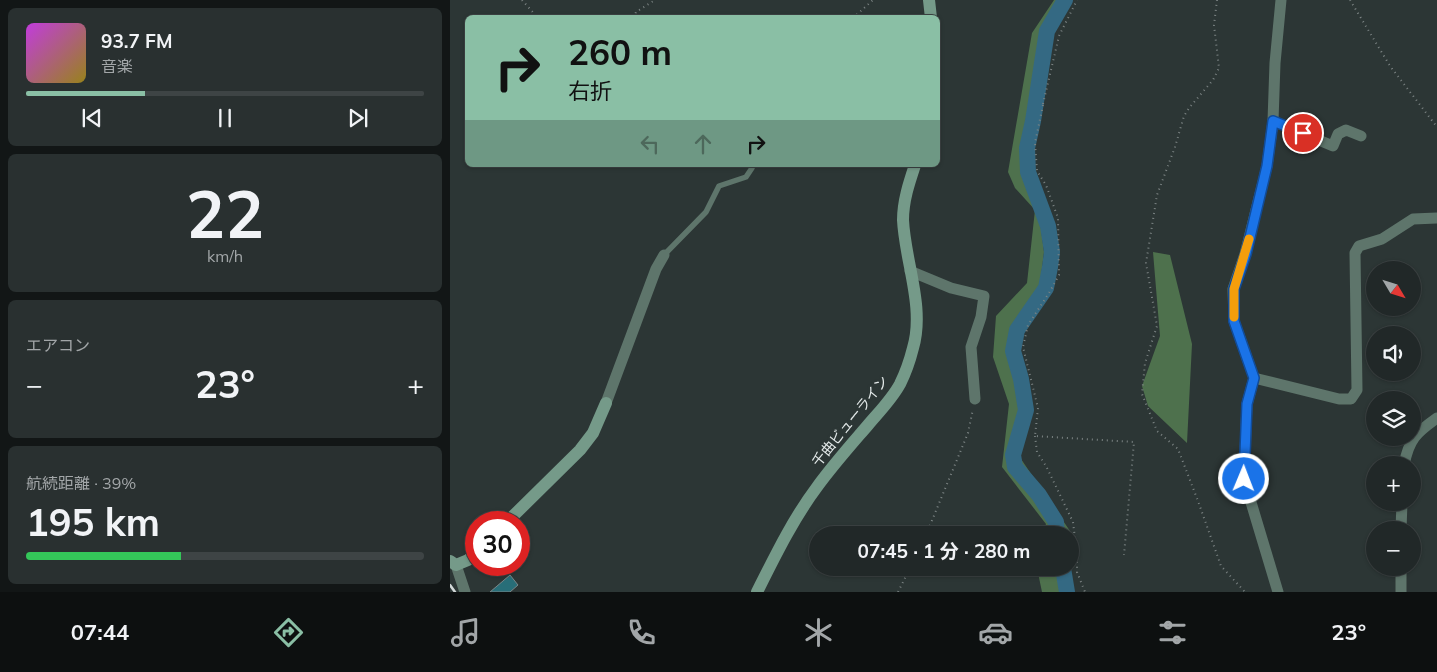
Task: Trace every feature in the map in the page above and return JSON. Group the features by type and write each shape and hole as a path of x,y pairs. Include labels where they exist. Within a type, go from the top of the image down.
{"street":[{"path":"928,0 930,15"},
{"path":"1278,592 1244,479 1247,404 1254,378 1234,321 1234,289 1246,254 1267,166 1273,121 1275,63 1281,0"},
{"path":"1273,121 1333,146 1338,134 1346,130 1361,136"},
{"name":"千曲ビューライン","path":"757,592 779,549 816,488 886,404 900,384 914,345 916,321 915,296 903,218 905,202 914,167"},
{"path":"1254,378 1339,398 1351,399 1357,390 1355,253 1359,246 1382,240 1413,219 1437,218"},
{"path":"518,511 580,450 593,433 656,269 664,255"},
{"path":"910,271 951,288 984,296 981,317 971,347 975,399"},
{"path":"1406,456 1407,447 1419,431 1437,418"},
{"path":"453,563 465,592"},
{"path":"1401,576 1401,592"}],"lane":[{"path":"664,255 706,212 719,186 746,176 752,168"}],"path":[{"path":"522,0 535,15"},
{"path":"635,15 636,12 656,0"},
{"path":"856,15 873,0"},
{"path":"1077,0 1059,36 1035,143 1037,171 1046,184 1058,218 1059,275 1028,325 1023,347 1038,408 1035,436 1036,452 1046,466 1073,522 1077,572 1085,592"},
{"path":"1217,0 1214,25 1219,68 1213,80 1188,108 1184,116 1175,147 1157,195 1146,263 1157,326 1145,363 1142,394 1157,431 1178,449 1221,566 1245,592"},
{"path":"1350,0 1390,66 1437,127"},
{"path":"930,526 968,433 975,399"},
{"path":"1035,436 1134,442 1124,555"},
{"path":"898,592 906,576"}],"green space":[{"path":"1054,0 1063,0 1042,36 1021,144 1036,190 1044,252 1039,293 1024,314 1008,347 1021,391 1023,407 1016,429 1021,459 1067,526 1045,526 1046,524 1002,467 1009,404 993,357 996,316 1027,283 1035,210 1015,188 1008,172 1032,33"},
{"path":"1153,252 1170,255 1192,344 1187,443 1148,406 1142,386 1160,336"},
{"path":"1039,576 1070,576 1070,592 1042,592"}],"building":[{"path":"509,576 518,585 510,592 490,592"}],"waterway":[{"path":"1056,526 1056,522 1039,495 1015,467 1013,455 1026,410 1021,379 1013,351 1017,330 1046,288 1050,267 1052,252 1048,226 1028,172 1027,148 1047,31 1065,0"},
{"path":"1064,576 1067,592"}],"railway":[{"path":"450,585 455,592"}],"slow traffic":[{"path":"1234,317 1234,289 1249,239"}],"route":[{"path":"1244,479 1247,404 1254,378 1234,321 1234,289 1254,224 1267,166 1273,121 1303,133"}]}
